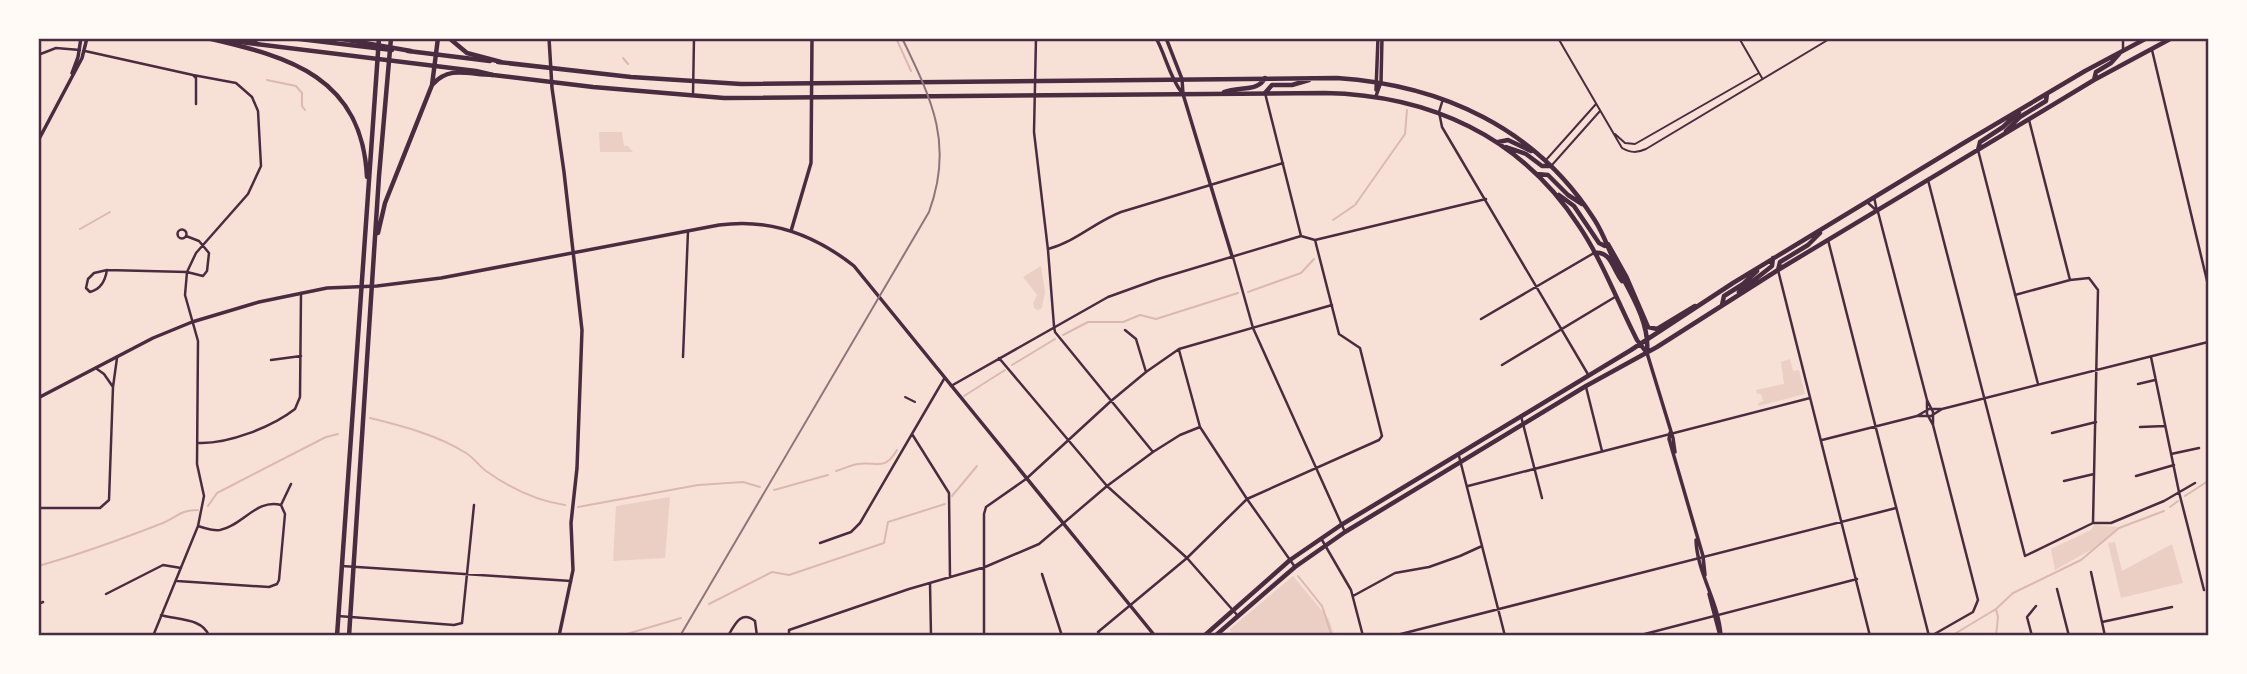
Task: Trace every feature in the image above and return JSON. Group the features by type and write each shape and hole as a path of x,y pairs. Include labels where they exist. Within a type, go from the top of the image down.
{"main road":[{"path":"207,38 287,60 307,69 335,91 356,123 362,140 368,199"},
{"path":"215,38 493,75"},
{"path":"244,38 258,44"},
{"path":"291,38 694,82 1265,78 1378,81 1443,98 1490,120 1538,154 1544,164"},
{"path":"336,38 411,51"},
{"path":"337,635 378,38"},
{"path":"349,635 391,38"},
{"path":"375,248 385,203 432,85 438,38"},
{"path":"449,38 467,53 501,62"},
{"path":"1499,144 1551,166 1586,206 1650,328 1657,329 2047,93 2147,38"},
{"path":"1215,635 1325,544 1523,423 1647,352 2000,136 2094,80 2172,38"},
{"path":"2094,80 2096,72 2111,63 2122,51"},
{"path":"432,85 449,72 693,96 813,99 1265,93 1344,93 1377,96 1439,112 1466,124 1499,144 1586,206"},
{"path":"1220,94 1235,88 1256,87 1263,84 1265,78"},
{"path":"1265,93 1272,85 1292,85 1316,78"},
{"path":"2000,136 2020,117 2046,101 2047,93"},
{"path":"1978,150 1980,142 2003,127 2028,105"},
{"path":"1499,144 1507,140 1538,154"},
{"path":"1541,175 1580,226 1640,345 1647,352"},
{"path":"1555,192 1574,206 1599,243 1605,246 1608,244"},
{"path":"1778,270 1780,262 1808,245 1825,228"},
{"path":"1608,244 1648,340 1647,352"},
{"path":"1594,253 1602,252 1608,256 1627,286"},
{"path":"1731,299 1757,276 1772,267 1773,258"},
{"path":"1722,305 1724,296 1743,284 1762,265"},
{"path":"1204,635 1321,538 1640,345 1699,304"}],"street":[{"path":"81,38 82,50"},
{"path":"38,141 71,79 88,38"},
{"path":"549,38 582,330 577,462 571,518 574,563 559,635"},
{"path":"693,96 694,38"},
{"path":"791,231 811,163 814,83 812,38"},
{"path":"1036,38 1034,132 1055,332 1153,452"},
{"path":"1156,38 1171,79 1183,94"},
{"path":"1166,38 1182,79 1183,94 1253,328 1345,532"},
{"path":"1377,96 1380,38"},
{"path":"1739,38 1762,79"},
{"path":"1559,39 1622,148 1630,152 1646,149 1831,38"},
{"path":"2122,51 2123,38"},
{"path":"38,55 58,47 82,50 240,85 251,97 258,111 261,166 247,194 203,245 187,272 185,295 197,335 199,354 197,464 204,496 198,526 153,635"},
{"path":"2152,50 2208,285"},
{"path":"1613,133 1625,144 1635,144 1759,73"},
{"path":"193,75 196,78 196,104"},
{"path":"1265,93 1301,236"},
{"path":"1443,98 1439,112 1442,127 1589,376"},
{"path":"1541,175 1544,164 1596,103"},
{"path":"1541,175 1601,111"},
{"path":"2028,120 2070,280"},
{"path":"1978,150 2038,384"},
{"path":"1048,250 1076,238 1101,221 1121,212 1283,163"},
{"path":"1928,180 2025,556 2093,523 2111,523 2164,501 2195,483"},
{"path":"1828,240 1930,635 1969,615 1976,609 1977,603 1933,425 1932,409 1927,400 1874,197"},
{"path":"951,386 1108,297 1301,236 1315,240 1486,199"},
{"path":"1867,202 1877,211"},
{"path":"38,398 117,356 192,322 301,293 327,288 441,278 741,223 773,225 838,253 854,266 1155,635"},
{"path":"683,357 688,231"},
{"path":"107,270 106,279 97,290 90,292 86,288 88,279 94,273 107,270 187,272 202,276 206,274 209,253 203,245 187,236"},
{"path":"1101,635 1098,632 1187,558 1247,499 1382,436 1360,348 1339,334 1315,240"},
{"path":"1481,319 1594,253"},
{"path":"1778,270 1870,635"},
{"path":"2015,295 2070,280 2089,278 2098,290 2093,523"},
{"path":"198,443 241,436 295,409 300,397 301,293"},
{"path":"1502,365 1615,297"},
{"path":"984,635 984,510 1026,478 1146,372 1179,349 1332,305"},
{"path":"1125,330 1136,339 1146,372"},
{"path":"1917,416 1933,415 1983,398 2208,342"},
{"path":"1179,349 1200,427 1295,567"},
{"path":"1647,352 1721,635"},
{"path":"38,508 100,508 109,500 113,387 117,356"},
{"path":"271,360 301,356"},
{"path":"2151,356 2179,492 2204,590"},
{"path":"999,358 1107,486 1187,558 1238,616"},
{"path":"95,368 104,374 113,387"},
{"path":"820,543 851,532 860,523 944,379"},
{"path":"2138,384 2156,380"},
{"path":"1586,386 1602,451"},
{"path":"905,397 915,402"},
{"path":"1468,486 1811,398"},
{"path":"1927,400 1928,416 1933,425"},
{"path":"1822,440 1917,416 1932,409 1942,410"},
{"path":"1521,416 1542,498"},
{"path":"2052,433 2096,422"},
{"path":"2140,427 2165,426"},
{"path":"789,635 789,630 985,567 1039,544 1107,486 1153,452 1180,435 1200,427"},
{"path":"912,434 949,493 950,578"},
{"path":"2171,454 2199,448"},
{"path":"1458,454 1505,635"},
{"path":"2136,476 2174,465"},
{"path":"2064,481 2095,474"},
{"path":"281,505 292,484"},
{"path":"198,526 222,530 266,503 281,505"},
{"path":"176,581 264,587 277,584 285,514 281,505"},
{"path":"338,616 460,624 464,618 474,505"},
{"path":"1392,635 1896,508"},
{"path":"1321,538 1353,596 1363,635"},
{"path":"1353,596 1390,574 1429,567 1483,545"},
{"path":"106,594 163,565 181,568"},
{"path":"342,566 571,582"},
{"path":"2091,572 2105,635"},
{"path":"1042,574 1062,635"},
{"path":"1637,635 1857,579"},
{"path":"930,583 931,635"},
{"path":"2057,589 2069,635"},
{"path":"38,604 43,601"},
{"path":"2032,635 2027,617 2036,606"},
{"path":"2102,622 2172,607"},
{"path":"161,615 198,622 207,629 209,635"},
{"path":"728,635 737,620 749,617 755,621 758,635"}],"shaded area":[{"path":"599,132 622,132 624,146 628,146 633,152 600,152"},
{"path":"1041,266 1045,292 1042,308 1038,310 1033,303 1037,295 1023,277"},
{"path":"1790,359 1793,371 1799,370 1805,394 1758,406 1758,403 1763,401 1756,390 1784,384 1781,362"},
{"path":"670,497 665,558 613,561 616,506"},
{"path":"2094,525 2119,527 2096,547 2055,570 2051,549 2091,530"},
{"path":"2115,542 2122,571 2172,544 2183,583 2121,598 2108,543"},
{"path":"1293,576 1329,619 1334,635 1232,635 1230,629"}],"waterway":[{"path":"896,38 911,71"},
{"path":"623,58 628,64"},
{"path":"267,80 296,86 302,93 302,106 305,110"},
{"path":"1333,220 1355,205 1405,134 1407,110"},
{"path":"80,229 110,212"},
{"path":"1248,292 1301,273 1314,259"},
{"path":"1063,335 1088,322 1123,322 1140,315 1156,319 1238,293"},
{"path":"1012,365 1055,339"},
{"path":"964,396 1005,370"},
{"path":"370,418 432,436 466,453 486,471 514,488 533,497 565,505"},
{"path":"208,506 217,493 326,437 338,434"},
{"path":"836,471 858,464 884,463 897,450"},
{"path":"952,496 977,466"},
{"path":"774,490 828,475"},
{"path":"2185,496 2208,481"},
{"path":"578,507 698,485 743,482 760,487"},
{"path":"2170,507 2178,501"},
{"path":"709,604 772,572 789,575 884,543 888,522 945,504"},
{"path":"38,566 132,535 183,513 198,510"},
{"path":"1951,636 1996,609 2013,593 2081,560 2119,528 2164,511"},
{"path":"1298,576 1322,606 1332,636"},
{"path":"1996,609 1996,636"},
{"path":"620,636 681,618"}],"railway":[{"path":"680,636 929,212 940,165 936,123 930,102 902,38"}]}
